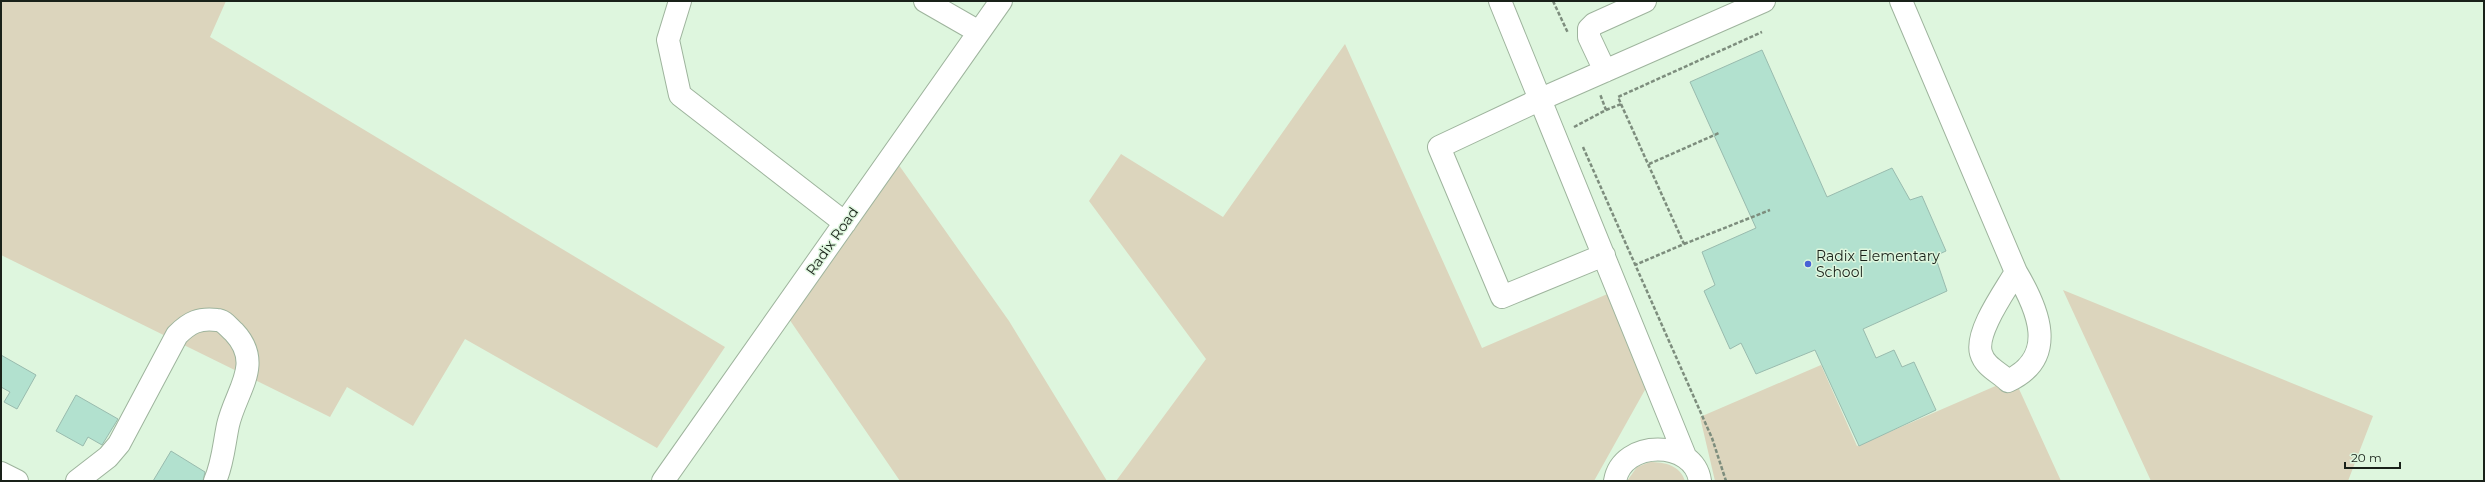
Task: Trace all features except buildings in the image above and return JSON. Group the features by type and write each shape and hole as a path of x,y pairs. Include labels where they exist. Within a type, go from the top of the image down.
{"street":[{"path":"680,1 668,40 680,95 845,223"},
{"path":"925,1 979,32"},
{"name":"Radix Road","path":"663,481 1001,1"},
{"path":"1500,1 1541,98 1685,456 1699,474 1700,481"},
{"path":"1605,71 1589,37 1589,29 1594,24 1645,1"},
{"path":"1604,255 1502,297 1439,148 1541,98 1764,1"},
{"path":"1901,1 2016,272"},
{"path":"77,481 108,457 119,444 177,335 188,324 201,318 220,320 228,326 242,341 248,358 248,369 232,410 222,466 215,481"},
{"path":"1615,481 1616,474 1633,455 1658,447 1685,456"},
{"path":"1,473 17,481"}],"path":[{"path":"1684,244 1618,97 1762,32"},
{"path":"1599,92 1606,110"},
{"path":"1577,133 1574,126 1621,104"},
{"path":"1649,164 1719,133"},
{"path":"1580,140 1712,438 1726,481"},
{"path":"1635,265 1770,210"}],"shaded area":[{"path":"1,1 226,1 210,37 725,347 657,448 465,339 413,426 347,387 330,417 1,255"},
{"path":"1345,44 1482,348 1626,286 1660,363 1594,481 1116,481 1206,359 1089,201 1121,154 1223,217"},
{"path":"896,161 1009,321 1107,481 900,481 787,316"},
{"path":"2063,290 2373,416 2348,481 2151,481"},
{"path":"1821,365 1857,446 2014,378 2061,481 1715,481 1700,417"},
{"path":"1650,462 1666,464 1675,468 1683,476 1685,481 1627,481 1637,467"}],"place":[{"name":"Radix Elementary School","path":"1808,264"}]}
